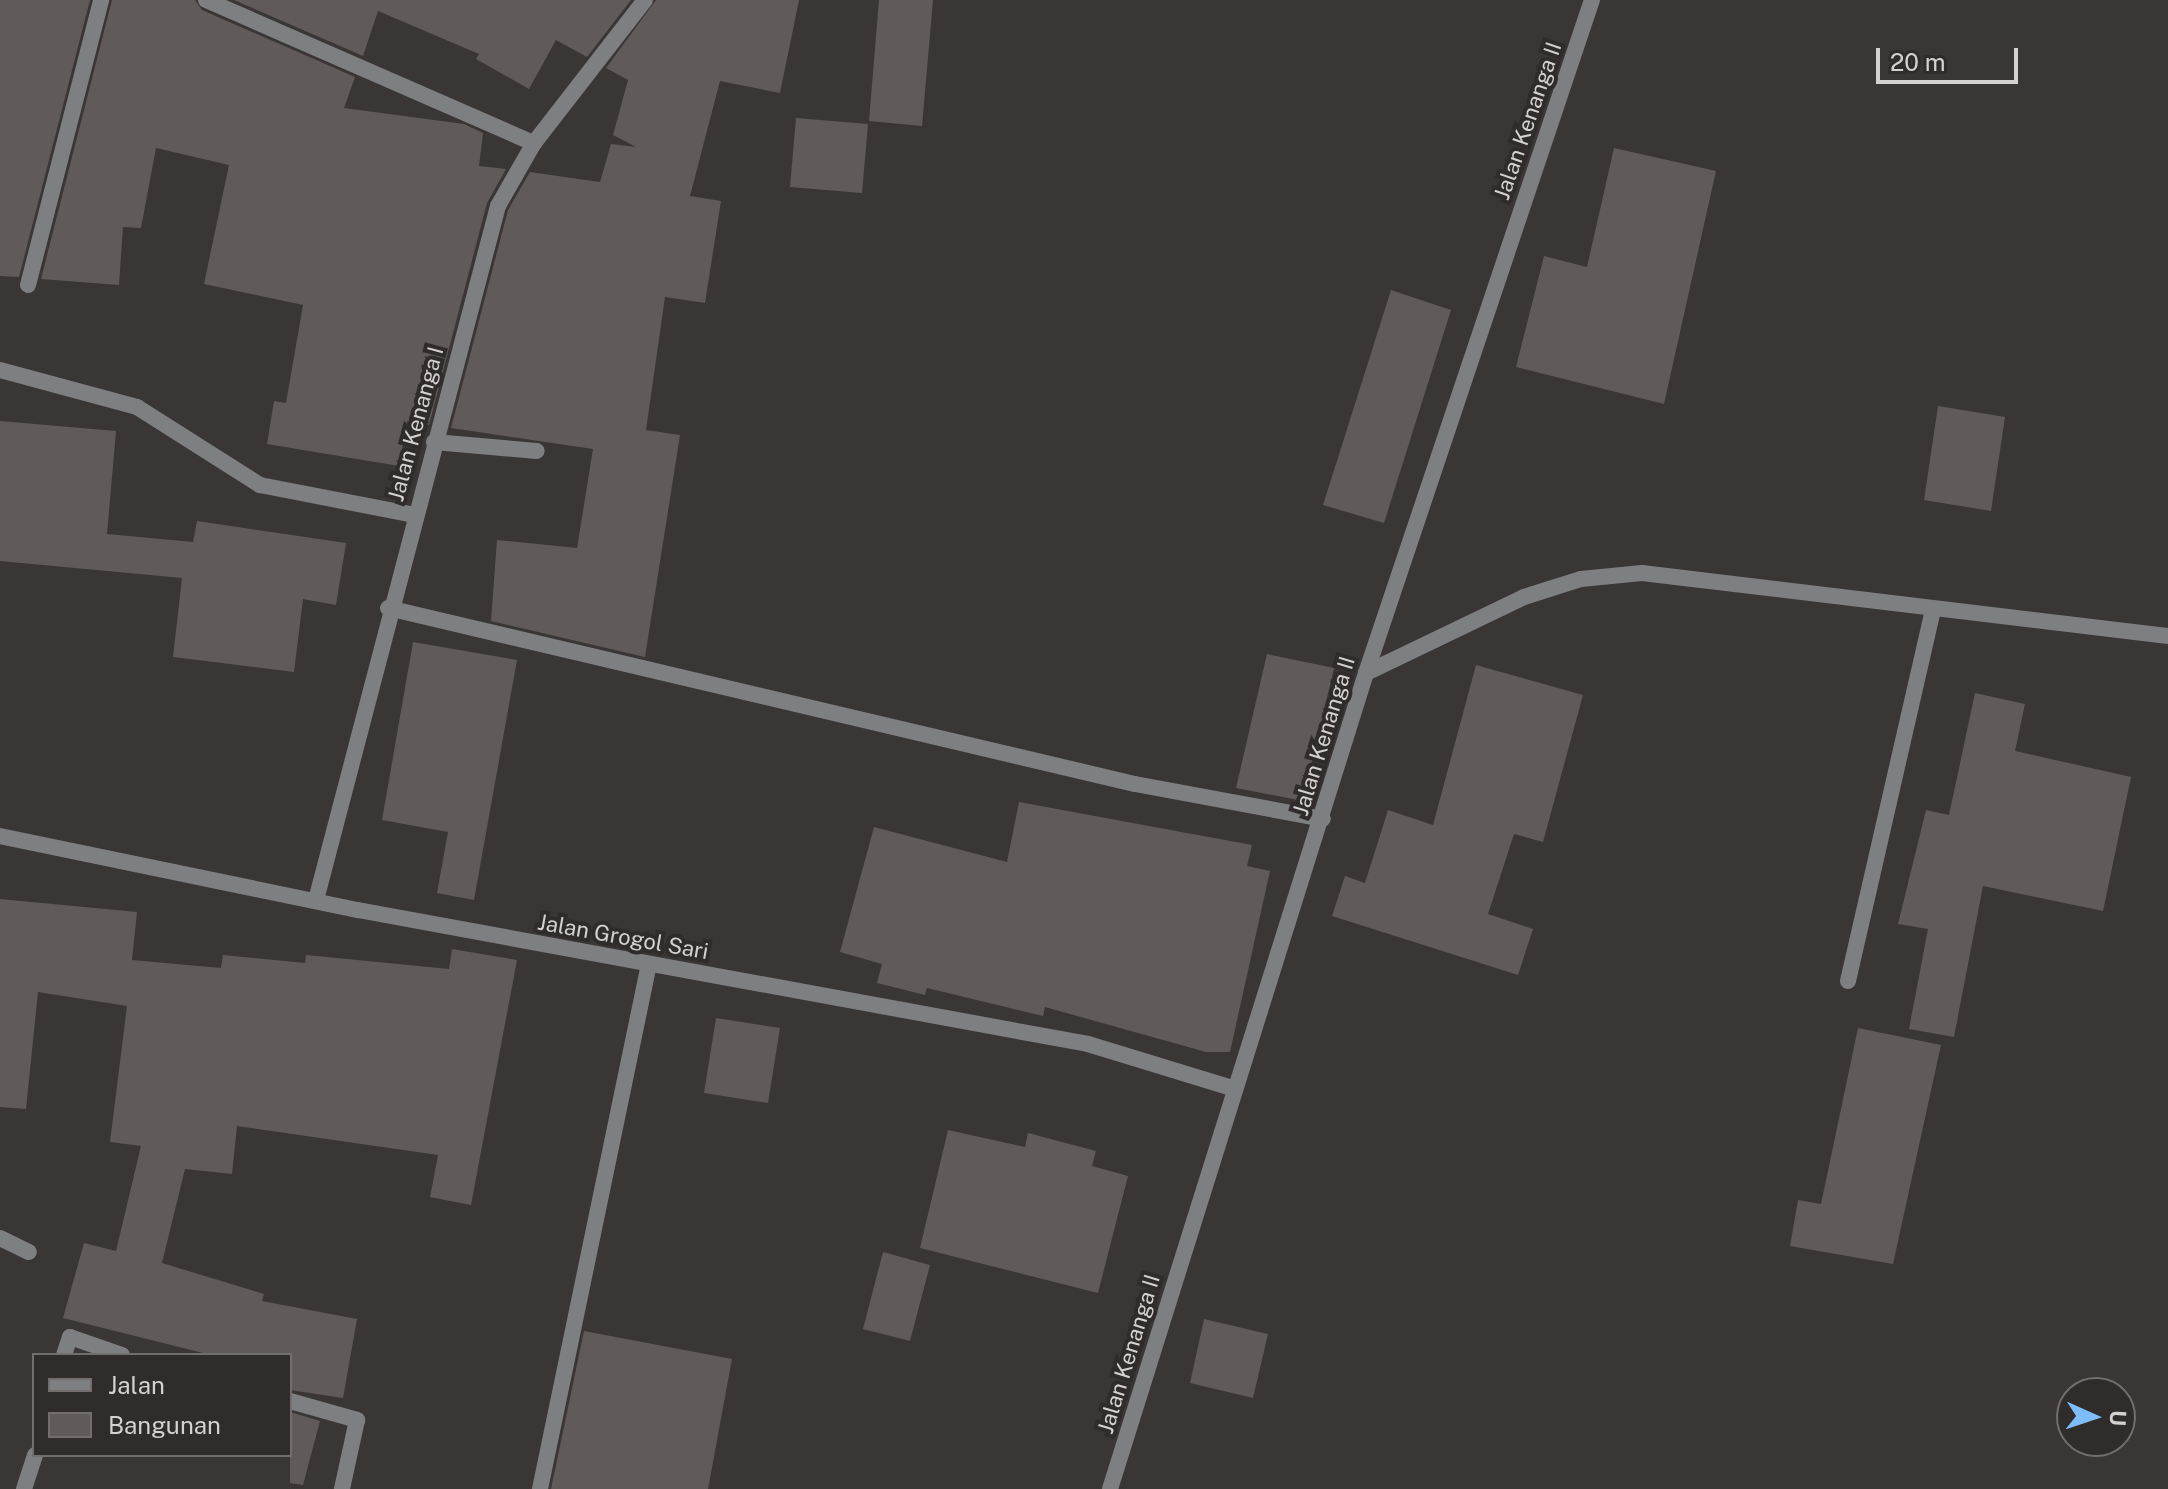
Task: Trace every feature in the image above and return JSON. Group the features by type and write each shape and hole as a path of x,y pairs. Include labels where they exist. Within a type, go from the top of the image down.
{"street":[{"path":"28,285 101,0"},
{"path":"206,0 534,143"},
{"name":"Jalan Kenanga I","path":"316,900 388,608 498,206 534,143 645,0"},
{"name":"Jalan Kenanga II","path":"1110,1489 1323,819 1366,673 1592,0"},
{"path":"0,370 137,407 260,485 414,515"},
{"path":"434,442 537,451"},
{"path":"1366,673 1524,597 1581,579 1642,573 2168,636"},
{"path":"388,608 1135,784 1323,819"},
{"path":"1848,981 1933,609"},
{"name":"Jalan Grogol Sari","path":"0,836 649,964 1088,1044 1235,1089"},
{"path":"540,1489 649,964"},
{"path":"0,1238 29,1252"},
{"path":"65,1353 70,1337 116,1353"},
{"path":"292,1402 357,1420 342,1489"},
{"path":"24,1489 34,1457"}],"building":[{"path":"0,0 90,0 19,277 0,276"},
{"path":"112,0 195,0 202,10 355,77 344,108 464,124 483,133 479,166 506,169 487,203 429,425 407,421 399,466 267,444 274,401 286,403 303,305 204,284 229,165 156,148 141,228 123,227 119,285 41,279"},
{"path":"234,0 631,0 587,57 556,40 529,89 476,59 479,54 378,11 363,56"},
{"path":"656,0 799,0 780,93 720,81 690,196 721,201 705,303 665,297 646,430 680,435 645,657 491,621 497,540 577,548 593,449 451,428 508,210 530,172 600,182 611,144 636,147 613,135 628,80 606,68"},
{"path":"879,0 933,0 922,126 869,121"},
{"path":"796,118 868,124 862,193 790,187"},
{"path":"1614,148 1716,171 1664,404 1516,367 1544,256 1587,267"},
{"path":"1391,290 1451,310 1384,523 1323,505"},
{"path":"1938,406 2005,417 1991,511 1924,500"},
{"path":"0,421 116,431 107,534 193,542 197,521 346,543 336,605 303,599 294,672 173,657 182,578 0,561"},
{"path":"413,642 517,660 474,900 437,893 448,832 382,820"},
{"path":"1267,654 1334,668 1303,801 1236,788"},
{"path":"1476,665 1583,695 1543,842 1514,834 1488,914 1533,929 1518,975 1332,916 1345,876 1365,883 1388,810 1433,825"},
{"path":"1975,693 2025,704 2015,751 2131,777 2103,911 1983,886 1954,1037 1909,1029 1928,929 1898,924 1926,810 1949,815"},
{"path":"1019,802 1252,845 1247,866 1270,871 1230,1052 1206,1052 1045,1007 1043,1016 927,988 925,995 877,983 882,964 840,952 874,827 1007,862"},
{"path":"0,899 137,912 132,960 221,968 223,955 305,963 306,955 449,969 452,949 517,960 471,1205 430,1197 438,1155 237,1126 232,1174 185,1169 162,1263 264,1294 262,1301 357,1319 343,1398 292,1390 292,1353 203,1353 63,1318 84,1243 116,1251 141,1146 110,1142 127,1006 38,992 26,1109 0,1107"},
{"path":"716,1018 780,1028 768,1103 704,1093"},
{"path":"1858,1028 1941,1045 1893,1264 1790,1246 1798,1200 1821,1204"},
{"path":"948,1130 1025,1147 1028,1133 1096,1151 1092,1166 1128,1176 1098,1293 920,1248"},
{"path":"883,1252 930,1265 910,1341 863,1329"},
{"path":"1204,1319 1268,1334 1253,1398 1190,1383"},
{"path":"584,1331 732,1359 708,1489 551,1489"},
{"path":"292,1413 320,1421 303,1485 290,1483"}]}
